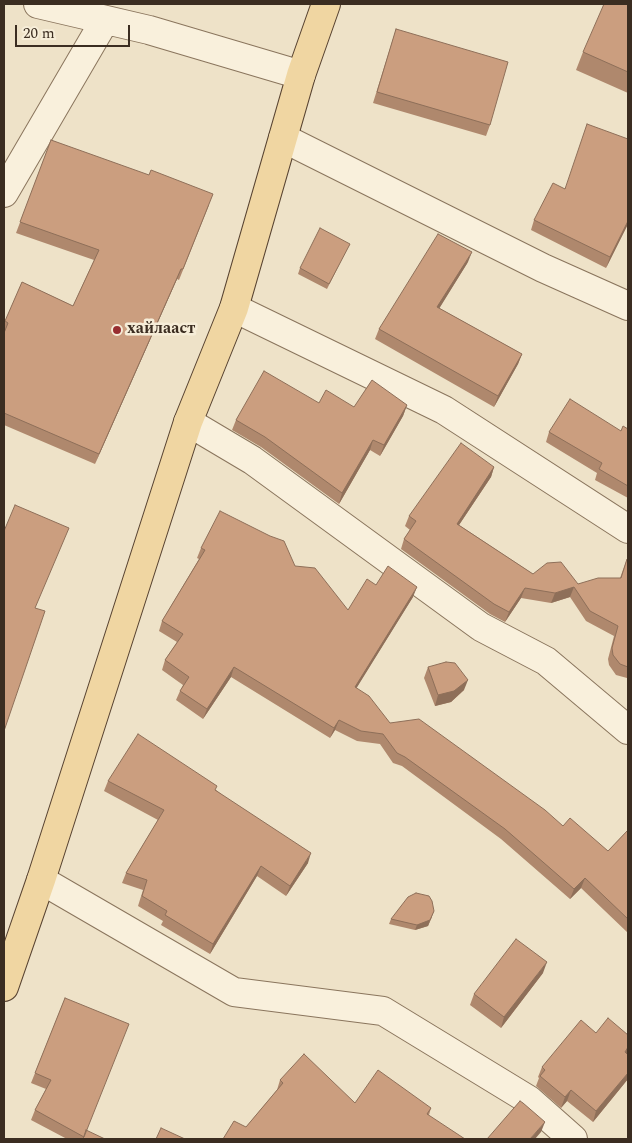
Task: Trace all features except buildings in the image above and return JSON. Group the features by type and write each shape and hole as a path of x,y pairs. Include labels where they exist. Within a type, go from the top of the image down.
{"main road":[{"path":"4,987 41,880 188,422 234,308 301,75 326,4"}],"street":[{"path":"38,4 149,30 301,75"},
{"path":"128,4 149,30"},
{"path":"4,193 105,20"},
{"path":"283,138 543,268 628,306"},
{"path":"234,308 444,410 628,529"},
{"path":"188,422 252,460 481,627 546,661 628,730"},
{"path":"41,880 234,992 383,1011 529,1100 573,1139"}],"place":[{"name":"хайлааст","path":"117,330"}]}
